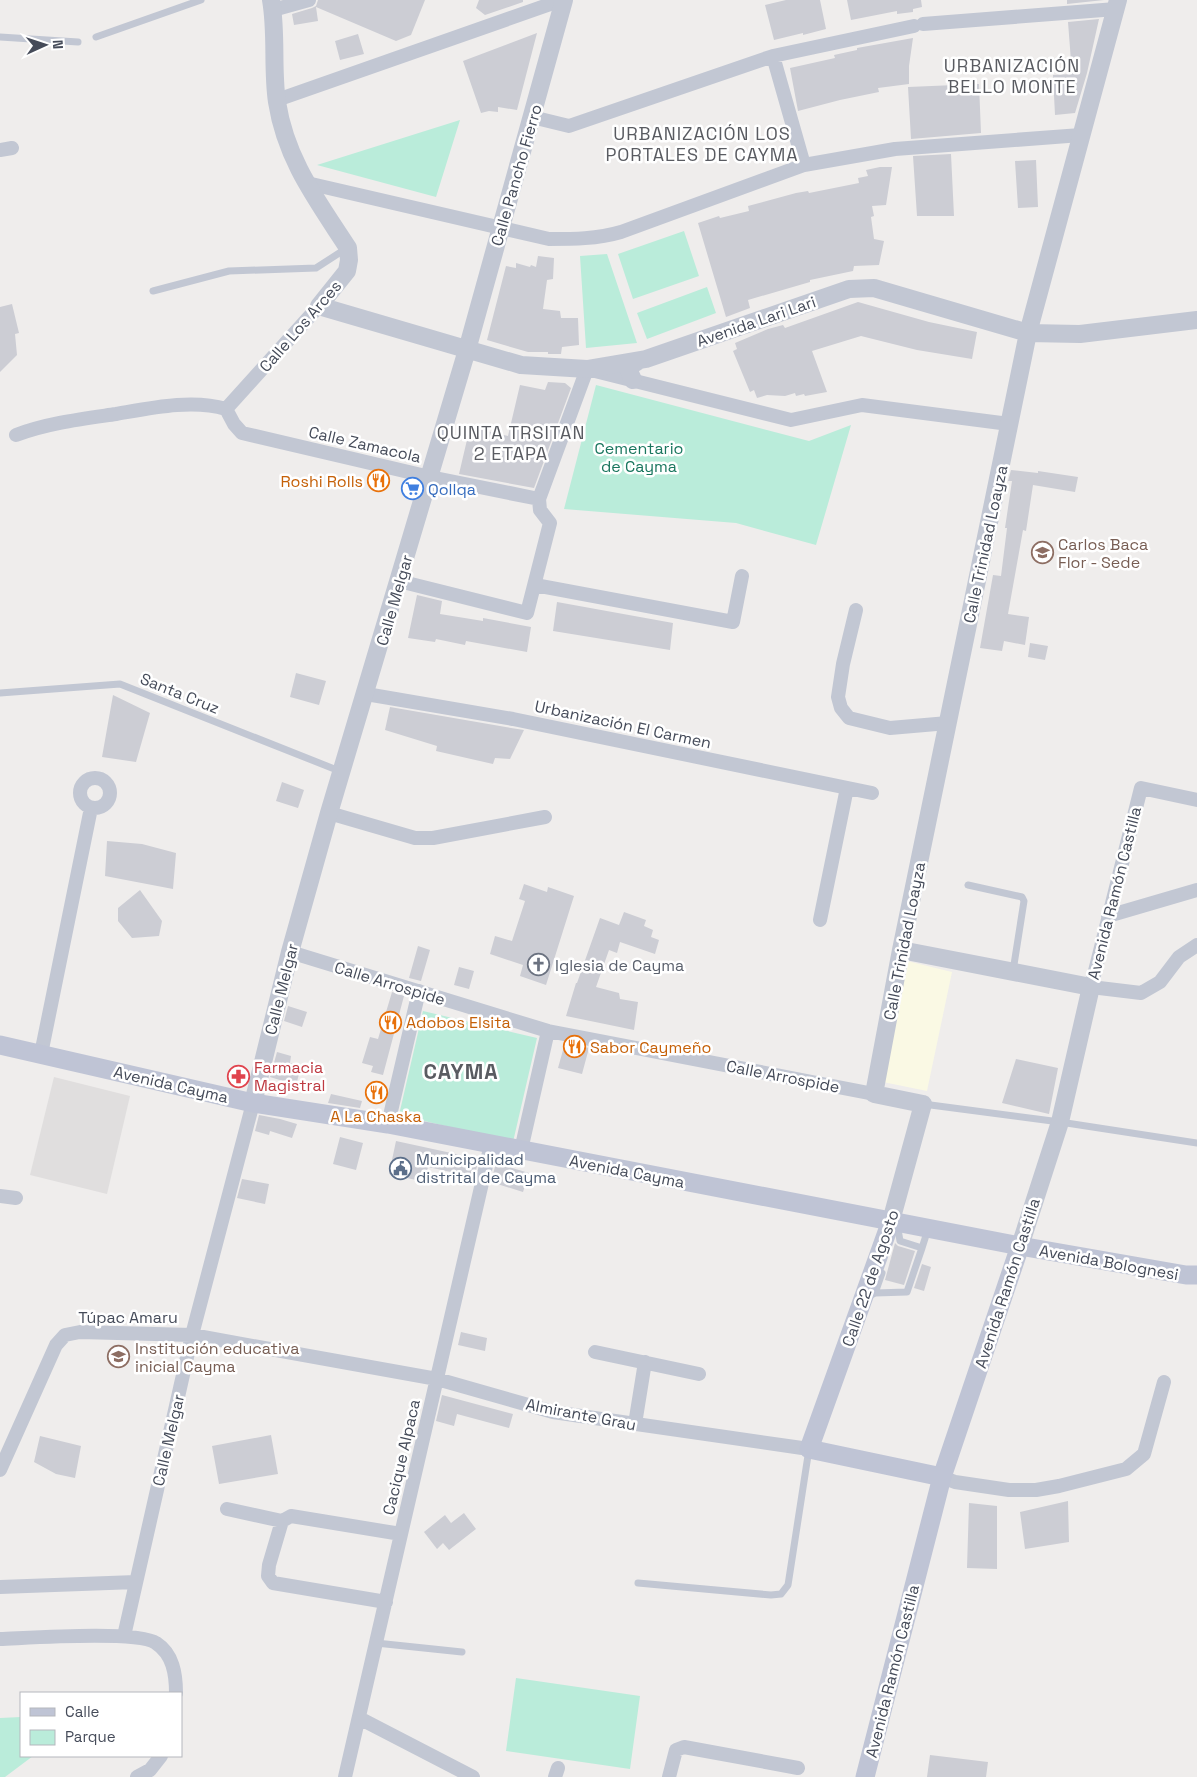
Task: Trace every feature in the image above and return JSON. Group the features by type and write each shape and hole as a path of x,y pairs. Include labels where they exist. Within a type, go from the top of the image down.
{"main road":[{"name":"Avenida Cayma","path":"0,1045 253,1102 388,1124 521,1150 893,1234 928,1228 1020,1246"},
{"name":"Calle 22 de Agosto","path":"810,1449 893,1234"},
{"name":"Avenida Bolognesi","path":"1020,1246 1186,1275 1197,1274"},
{"name":"Avenida Ramón Castilla","path":"865,1777 942,1477 1020,1246"},
{"name":"Almirante Grau","path":"810,1449 942,1477"}],"street":[{"path":"309,0 272,5 277,100 282,130 291,154 348,248"},
{"path":"277,100 563,0"},
{"name":"Calle Pancho Fierro","path":"467,350 563,0"},
{"path":"532,117 569,126 773,56 918,25 1117,4"},
{"name":"Calle Trinidad Loayza","path":"874,1094 901,950 1028,333 1117,4"},
{"path":"773,56 804,165"},
{"path":"307,183 549,239 605,237 804,165 895,149 1082,135"},
{"name":"Calle Los Arces","path":"226,409 319,306 347,270 349,260 348,248"},
{"name":"Avenida Lari Lari","path":"319,306 521,365 587,369 638,361 849,289 874,288 1028,333 1080,334 1197,320"},
{"name":"Calle Melgar","path":"124,1636 192,1335 290,952 467,350"},
{"path":"632,380 628,371 630,366 638,361"},
{"path":"399,581 528,613 550,523 540,510 539,500 587,369 791,420 862,405 1009,424"},
{"path":"16,435 54,424 141,410 193,404 226,409"},
{"name":"Calle Zamacola","path":"226,409 234,424 242,433 430,477 539,500"},
{"path":"535,585 733,622 742,576"},
{"path":"856,610 843,664 838,697 841,708 849,718 890,728 948,723"},
{"name":"Urbanización El Carmen","path":"366,694 522,721 872,793"},
{"path":"820,920 847,788"},
{"name":"Avenida Ramón Castilla","path":"1020,1246 1060,1122 1090,986 1141,788 1197,800"},
{"path":"41,1054 91,808"},
{"path":"330,813 415,838 433,838 545,817"},
{"path":"1108,916 1197,890"},
{"path":"901,950 1090,986 1141,993 1160,982 1179,956 1197,945"},
{"name":"Calle Arrospide","path":"290,952 548,1031 923,1104"},
{"path":"388,1124 419,991"},
{"path":"521,1150 548,1031"},
{"name":"Calle 22 de Agosto","path":"893,1234 923,1104"},
{"name":"Cacique Alpaca","path":"345,1777 491,1144"},
{"path":"0,1196 16,1198"},
{"name":"Túpac Amaru","path":"0,1470 56,1345 65,1335 80,1332 192,1335"},
{"name":"Almirante Grau","path":"192,1335 437,1379 553,1412 810,1449"},
{"path":"595,1352 699,1374"},
{"path":"635,1424 645,1362"},
{"path":"942,1477 955,1482 1009,1490 1036,1490 1126,1469 1144,1454 1164,1382"},
{"path":"227,1510 282,1521 291,1516 401,1534"},
{"path":"282,1521 269,1565 268,1576 273,1583 386,1602"},
{"path":"0,1587 136,1582"},
{"path":"0,1639 124,1636 155,1642 169,1655 176,1675 176,1692"},
{"path":"359,1718 473,1777"},
{"path":"669,1777 676,1750 684,1747 798,1768"},
{"path":"136,1777 150,1770 160,1757"}],"lane":[{"path":"96,36 201,0"},
{"path":"0,37 78,42"},
{"path":"153,291 229,271 316,268 348,248"},
{"name":"Santa Cruz","path":"0,693 120,684 342,772"},
{"path":"968,885 1024,900 1013,971"},
{"name":"Calle Arrospide","path":"923,1104 1197,1143"},
{"path":"869,1296 907,1292 928,1228"},
{"path":"893,1234 922,1248"},
{"path":"869,1296 885,1265"},
{"path":"638,1583 771,1595 781,1594 788,1585 810,1449"},
{"path":"376,1643 462,1652"}],"shaded area":[{"path":"907,961 952,972 927,1091 883,1082"},
{"path":"54,1077 130,1096 107,1194 30,1175"}],"green space":[{"path":"460,120 436,197 317,165"},
{"path":"684,231 699,276 633,299 618,254"},
{"path":"607,254 637,343 586,348 580,256"},
{"path":"707,287 716,313 647,339 637,313"},
{"name":"Cementario de Cayma","path":"596,385 809,441 851,425 816,545 736,523 564,509"},
{"path":"423,1011 537,1038 513,1142 399,1115"},
{"path":"516,1678 640,1696 630,1769 506,1751"},
{"path":"20,1717 20,1757 32,1757 5,1777 0,1777 0,1718"}],"building":[{"path":"318,0 425,0 411,35 396,41 316,7 318,21 294,25 292,14 316,6"},
{"path":"479,0 523,0 523,2 485,15 476,8"},
{"path":"786,0 820,0 826,29 774,40 765,5"},
{"path":"847,0 921,0 922,7 913,9 913,12 897,14 897,11 851,20"},
{"path":"1067,0 1104,0 1067,4"},
{"path":"1099,19 1087,73 1075,113 1055,115 1053,75 1072,74 1068,22"},
{"path":"537,33 517,110 498,107 498,112 489,111 481,113 463,61"},
{"path":"358,34 364,54 340,60 335,41"},
{"path":"913,38 909,66 909,84 878,88 879,92 798,111 790,68 835,58 834,55 857,50 857,48"},
{"path":"979,84 981,133 911,139 908,87"},
{"path":"951,154 954,216 917,216 913,156"},
{"path":"1036,160 1038,207 1018,208 1015,161"},
{"path":"892,167 886,205 872,206 874,216 871,217 874,239 884,241 879,265 854,266 853,271 810,280 810,282 748,300 750,308 726,317 698,223 719,216 720,218 749,211 748,206 796,193 808,191 809,193 859,183 858,178 868,176 866,170"},
{"path":"538,256 554,258 553,279 547,280 543,309 560,311 561,318 578,318 579,345 562,347 561,354 528,352 487,340 506,266 516,268 516,263 536,267"},
{"path":"858,302 929,322 977,332 972,359 917,350 861,336 812,351 827,392 805,396 804,394 796,396 795,393 785,396 767,395 757,398 754,390 750,392 733,351 737,349 735,343 768,329 783,325 785,328"},
{"path":"12,304 19,333 15,334 17,355 0,372 0,307"},
{"path":"548,382 565,383 571,388 534,488 459,474 470,427 508,436 520,385 545,390"},
{"path":"1011,470 1038,473 1038,471 1078,477 1075,492 1033,485 1026,531 1023,530 1008,614 1029,617 1025,645 1004,641 1002,651 980,648 993,575 1001,576 1007,528 1005,528 1012,481 1008,481"},
{"path":"417,595 442,601 440,614 483,621 483,618 531,627 527,652 466,641 465,645 436,639 435,642 408,638"},
{"path":"557,602 673,623 670,650 553,631"},
{"path":"1030,643 1048,646 1045,660 1028,657"},
{"path":"296,673 326,681 319,705 290,697"},
{"path":"113,695 150,713 136,762 102,757"},
{"path":"390,707 524,730 510,759 495,758 493,764 436,751 437,746 385,730"},
{"path":"282,782 304,790 298,808 276,801"},
{"path":"107,841 142,844 176,853 173,889 105,876"},
{"path":"524,884 547,892 548,887 574,896 546,985 520,976 523,965 490,954 495,936 512,941 525,901 519,899"},
{"path":"140,890 162,921 159,936 132,938 118,921 118,908"},
{"path":"624,912 646,920 644,926 653,930 651,937 659,940 655,954 620,942 617,953 609,950 596,987 619,993 620,999 638,1002 634,1030 566,1016 600,918 619,925"},
{"path":"418,946 430,950 421,981 409,978"},
{"path":"459,967 474,971 469,989 454,985"},
{"path":"392,992 404,996 383,1075 371,1072 373,1066 362,1063 370,1037 378,1039"},
{"path":"288,1006 307,1012 302,1027 284,1021"},
{"path":"565,1043 589,1048 582,1074 558,1068"},
{"path":"277,1052 291,1056 290,1063 301,1067 296,1085 270,1077"},
{"path":"1016,1059 1058,1068 1049,1114 1002,1103"},
{"path":"331,1094 362,1101 360,1108 328,1103"},
{"path":"259,1115 297,1124 292,1138 270,1131 269,1135 255,1131"},
{"path":"340,1137 363,1143 356,1170 333,1164"},
{"path":"396,1141 479,1159 474,1177 428,1167 425,1182 389,1174"},
{"path":"496,1163 529,1173 523,1192 491,1182"},
{"path":"242,1179 269,1184 265,1204 237,1198"},
{"path":"895,1243 898,1246 915,1251 904,1285 885,1280"},
{"path":"922,1264 931,1267 924,1291 914,1288"},
{"path":"461,1332 487,1338 485,1351 458,1345"},
{"path":"442,1395 513,1414 509,1428 457,1414 454,1426 436,1421"},
{"path":"271,1435 278,1474 219,1484 212,1446"},
{"path":"40,1436 81,1446 75,1478 56,1474 34,1462"},
{"path":"1068,1501 1069,1542 1025,1549 1020,1512"},
{"path":"969,1503 997,1506 997,1569 967,1568"},
{"path":"464,1513 476,1529 449,1550 443,1543 437,1549 424,1532 445,1515 451,1523"},
{"path":"930,1755 988,1762 986,1777 927,1777"}],"place":[{"name":"Roshi Rolls","path":"379,481"},
{"name":"Qollqa","path":"412,489"},
{"name":"Carlos Baca Flor - Sede","path":"1042,553"},
{"name":"Iglesia de Cayma","path":"539,965"},
{"name":"Adobos Elsita","path":"390,1022"},
{"name":"Sabor Caymeño","path":"574,1047"},
{"name":"Farmacia Magistral","path":"238,1076"},
{"name":"A La Chaska","path":"376,1092"},
{"name":"Municipalidad distrital de Cayma","path":"400,1168"},
{"name":"Institución educativa inicial Cayma","path":"119,1357"}],"district":[{"name":"URBANIZACIÓN BELLO MONTE","path":"1012,76"},
{"name":"URBANIZACIÓN LOS PORTALES DE CAYMA","path":"702,144"},
{"name":"QUINTA TRSITAN 2 ETAPA","path":"511,443"},
{"name":"CAYMA","path":"461,1072"}]}
